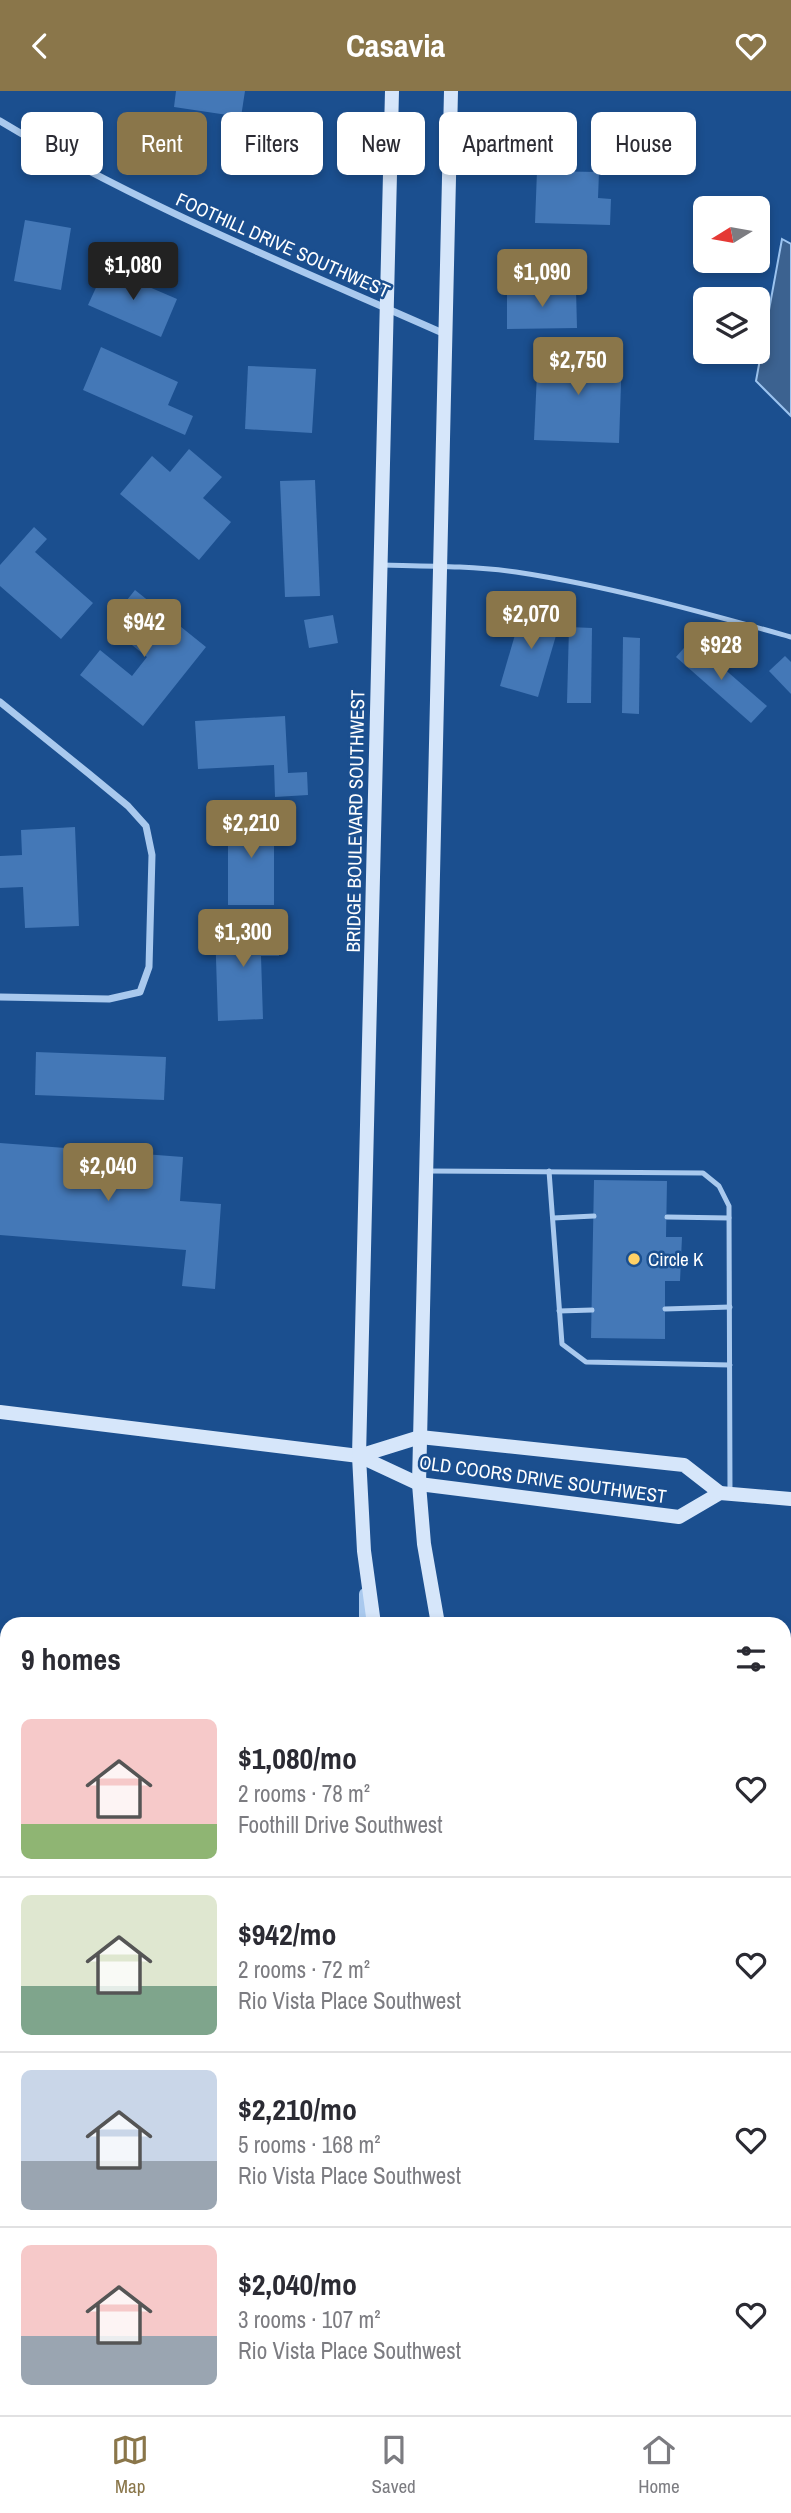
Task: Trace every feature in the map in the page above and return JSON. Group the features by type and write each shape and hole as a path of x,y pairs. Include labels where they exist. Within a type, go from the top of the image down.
{"main road":[{"name":"BRIDGE BOULEVARD SOUTHWEST","path":"373,1617 364,1551 359,1456 392,91"},
{"path":"437,1617 424,1544 419,1485 451,91"},
{"name":"OLD COORS DRIVE SOUTHWEST","path":"0,1412 359,1456 419,1485 679,1517 725,1494 684,1465 420,1437 359,1456"},
{"path":"725,1494 791,1499"}],"street":[{"name":"FOOTHILL DRIVE SOUTHWEST","path":"0,121 50,151 170,213 445,334"},
{"path":"0,702 128,806 146,826 152,855 149,967 139,992 109,999 0,997"},
{"path":"364,1551 365,1617"}],"lane":[{"path":"380,565 440,566 515,572 657,601 791,637"},
{"path":"426,1171 703,1173 719,1186 729,1206 730,1365 725,1494"},
{"path":"549,1171 562,1344 586,1362 730,1365"},
{"path":"553,1218 594,1216"},
{"path":"667,1217 729,1218"},
{"path":"665,1309 730,1307"},
{"path":"559,1311 592,1310"}],"water":[{"path":"782,239 791,244 791,416 756,381 759,364 770,364 770,305"}],"building":[{"path":"176,91 245,91 242,112 221,114 174,107"},
{"path":"577,172 599,175 598,198 611,199 610,225 535,223 537,175 577,175"},
{"path":"25,220 71,228 61,290 14,281"},
{"path":"105,268 177,299 161,337 88,305"},
{"path":"576,289 577,328 507,329 507,291"},
{"path":"101,347 178,382 168,405 193,416 185,435 83,390"},
{"path":"538,351 622,354 619,443 534,440"},
{"path":"248,366 316,369 312,433 245,429"},
{"path":"189,449 222,477 203,498 231,522 199,560 120,494 152,456 170,472"},
{"path":"315,480 320,596 285,597 280,481"},
{"path":"34,527 47,539 35,552 93,603 61,639 0,586 0,565"},
{"path":"135,590 206,647 143,726 80,675 100,650 132,676 147,657 107,625"},
{"path":"524,604 562,615 538,697 500,686"},
{"path":"333,615 338,643 309,648 304,620"},
{"path":"569,627 592,628 591,703 567,703"},
{"path":"623,637 640,638 639,714 622,713"},
{"path":"691,640 767,706 751,723 676,657"},
{"path":"785,656 791,662 791,694 769,671"},
{"path":"285,716 288,773 307,772 308,795 275,797 274,765 198,769 195,721"},
{"path":"228,815 274,816 274,905 228,905"},
{"path":"75,827 79,926 25,928 23,887 0,888 0,856 22,855 21,830"},
{"path":"278,925 279,956 261,956 263,1019 218,1021 215,927"},
{"path":"36,1052 166,1057 164,1100 35,1095"},
{"path":"0,1143 183,1157 180,1201 221,1204 215,1289 182,1286 186,1250 0,1235"},
{"path":"594,1180 667,1181 666,1237 682,1237 680,1281 665,1281 665,1339 591,1338"}],"place":[{"name":"Circle K","path":"634,1259"}]}
